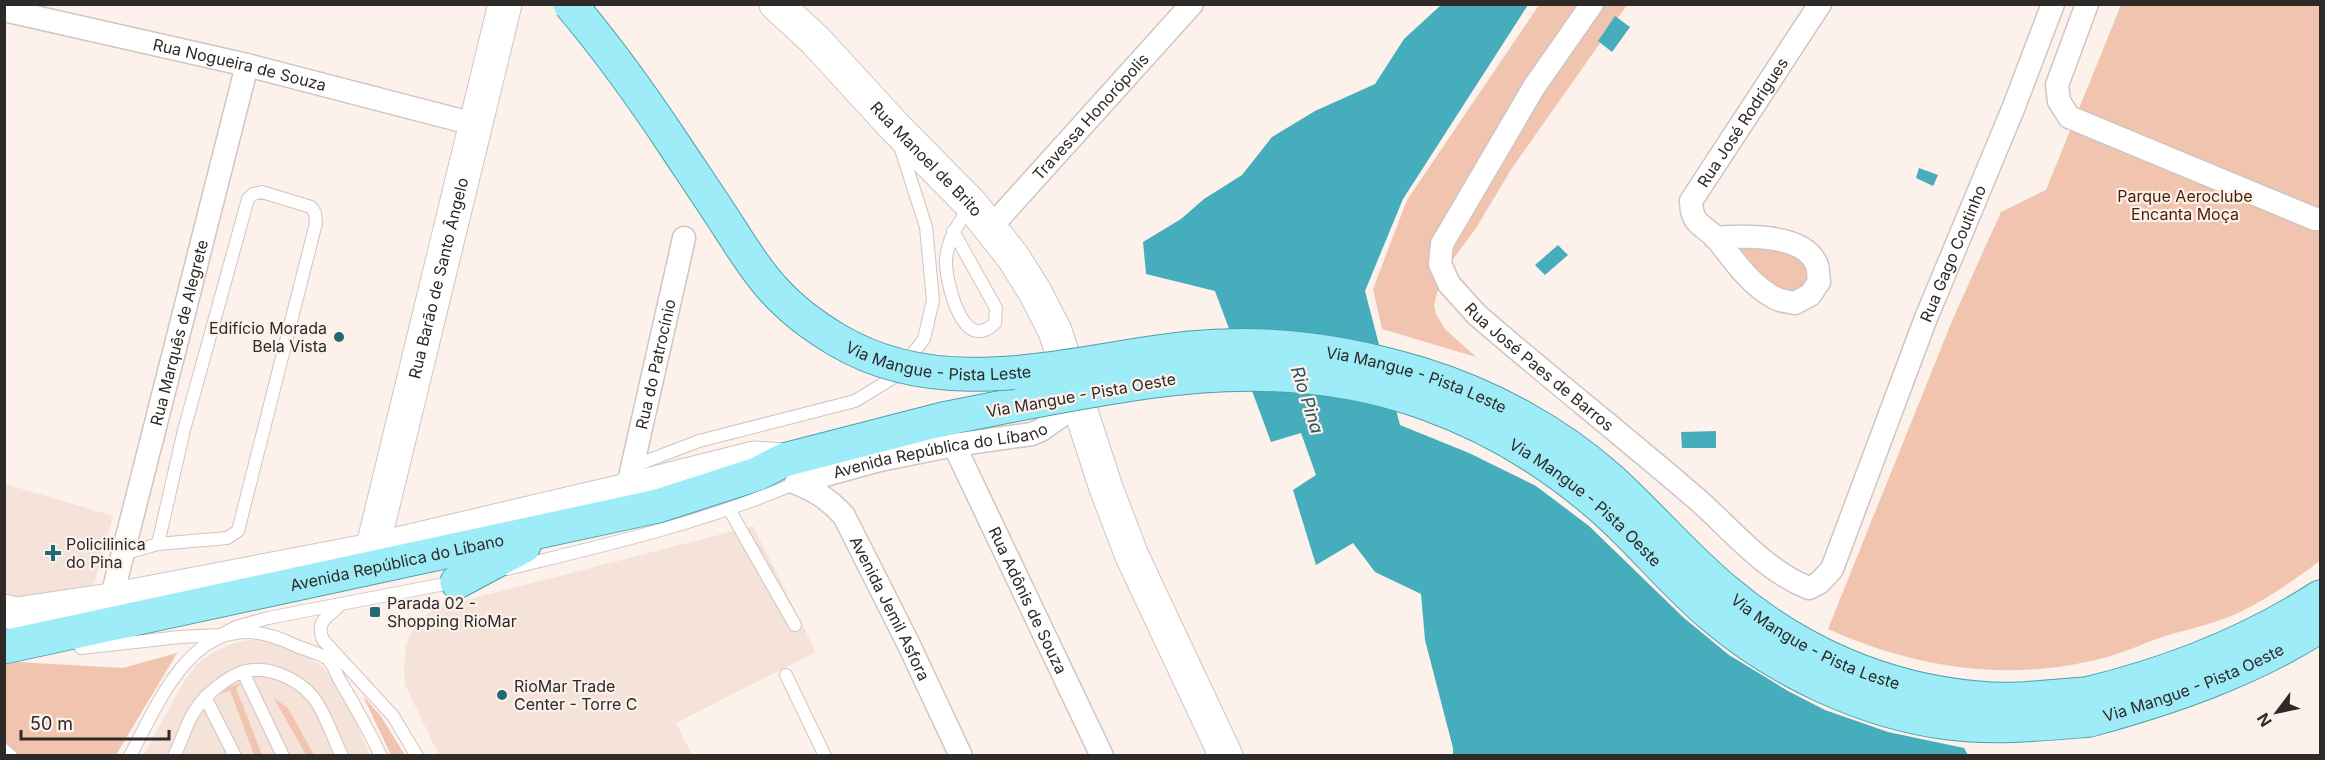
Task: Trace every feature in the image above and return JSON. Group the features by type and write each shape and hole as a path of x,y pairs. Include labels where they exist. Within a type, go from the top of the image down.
{"main road":[{"name":"Via Mangue - Pista Leste","path":"570,4 657,118 744,251 773,290 837,340 864,354 920,370 972,375 1018,372 1193,347 1270,346 1330,352 1379,362 1427,376 1473,393 1522,417 1558,440 1605,475 1727,592 1792,638 1828,658 1897,684 1950,694 1982,699 2088,707 2127,684 2181,667 2227,647 2301,610 2320,597"},
{"name":"Via Mangue - Pista Oeste","path":"794,466 943,419 1136,382 1196,375 1303,374 1364,385 1425,403 1498,435 1552,468 1608,514 1714,617 1747,643 1797,673 1851,697 1903,713 1949,723 2040,724 2088,707 2154,702 2244,667 2320,626"},
{"name":"Avenida República do Líbano","path":"4,647 658,506 757,474 794,466"},
{"path":"456,582 561,526"}],"street":[{"name":"Rua Barão de Santo Ângelo","path":"372,550 504,4"},
{"name":"Rua Manoel de Brito","path":"776,4 815,40 980,216 1013,256 1035,292 1055,331 1106,488 1132,556 1227,756"},
{"name":"Travessa Honorópolis","path":"980,216 1192,4"},
{"name":"Rua José Paes de Barros","path":"1592,4 1534,87 1442,244 1440,264 1449,284 1477,315 1700,502 1755,554 1791,581 1809,588 1820,583 1833,569 1855,505"},
{"name":"Rua José Rodrigues","path":"1715,238 1702,228 1692,214 1691,201 1820,4"},
{"name":"Rua Gago Coutinho","path":"1855,505 1926,318 2013,109 2053,4"},
{"path":"2087,4 2057,85 2060,101 2069,117 2314,219 2320,219"},
{"name":"Rua Nogueira de Souza","path":"4,10 247,65 474,124"},
{"name":"Rua Marquês de Alegrete","path":"111,600 247,65"},
{"name":"Rua do Patrocínio","path":"631,478 684,238"},
{"name":"Avenida República do Líbano","path":"9,612 111,600 372,550 631,478 754,458 794,466 880,460 954,445 1032,434 1079,403"},
{"name":"Rua Adônis de Souza","path":"954,445 1102,756"},
{"name":"Avenida Jemil Asfora","path":"794,466 811,489 828,499 844,516 909,645 961,756"}],"lane":[{"path":"631,478 699,441 855,401 896,376 924,339 933,300 926,227 894,126"},
{"path":"123,554 159,544 227,538 238,531 316,223 315,213 311,207 262,192 253,194 248,199 184,430 159,544"},
{"path":"953,231 996,308 996,323 979,332 972,329 960,316 946,271 946,258 953,231 980,216"},
{"path":"130,756 181,667 201,648 236,627 268,618 456,582 669,529 729,509 794,466"},
{"path":"729,509 795,625"},
{"path":"341,604 324,617 320,631 323,640 393,716 417,756"},
{"path":"81,648 252,632 285,640 328,659 356,706 381,756"},
{"path":"243,672 283,756"},
{"path":"179,752 194,711 205,697 243,672 270,672 287,676 314,698 342,756"},
{"path":"786,675 825,756"},
{"path":"205,697 235,756"},
{"path":"4,750 11,756"}],"shaded area":[{"name":"Policilinica do Pina","path":"5,484 113,516 92,591 5,607"},
{"path":"753,526 816,652 676,723 692,755 439,755 405,685 404,668 406,646 410,635 420,620 435,608"},
{"path":"249,640 267,641 306,656 322,666 344,696 370,755 143,756 183,683 196,665 212,653 231,644"}],"green space":[{"path":"1539,5 1627,5 1512,168 1476,228 1442,274 1434,305 1436,314 1445,329 1476,357 1382,329 1373,289 1407,200"},
{"name":"Parque Aeroclube Encanta Moça","path":"2121,5 2320,5 2320,561 2271,595 2231,616 2162,637 2114,655 2071,665 2036,669 1965,668 1896,654 1828,629 1952,321 2001,212 2046,190"},
{"path":"1725,239 1798,251 1814,282 1785,297"},
{"path":"177,653 116,755 5,756 5,665 16,662 123,668"},
{"path":"243,682 236,688 262,755 254,755 230,690 221,694 229,687"},
{"path":"363,696 380,715 405,755 391,755"},
{"path":"274,698 288,708 314,755 306,755"}],"water":[{"name":"Rio Pina","path":"1441,5 1528,5 1403,199 1365,291 1400,425 1469,453 1536,486 1589,526 1684,618 1729,655 1788,691 1825,710 1888,732 1964,748 1968,755 1453,755 1425,640 1421,594 1375,572 1353,543 1316,565 1293,490 1316,475 1301,433 1271,442 1215,291 1146,274 1143,242 1181,219 1204,199 1242,175 1272,137 1315,111 1375,84 1404,39"},
{"path":"1615,16 1630,27 1612,52 1598,41"},
{"path":"1919,168 1938,175 1933,186 1916,178"},
{"path":"1558,245 1568,255 1545,275 1535,265"},
{"path":"1716,431 1716,448 1682,448 1681,432"}],"place":[{"name":"Edifício Morada Bela Vista","path":"339,337"},
{"name":"Policilinica do Pina","path":"53,553"},
{"name":"Parada 02 - Shopping RioMar","path":"375,612"},
{"name":"RioMar Trade Center - Torre C","path":"502,695"}]}
